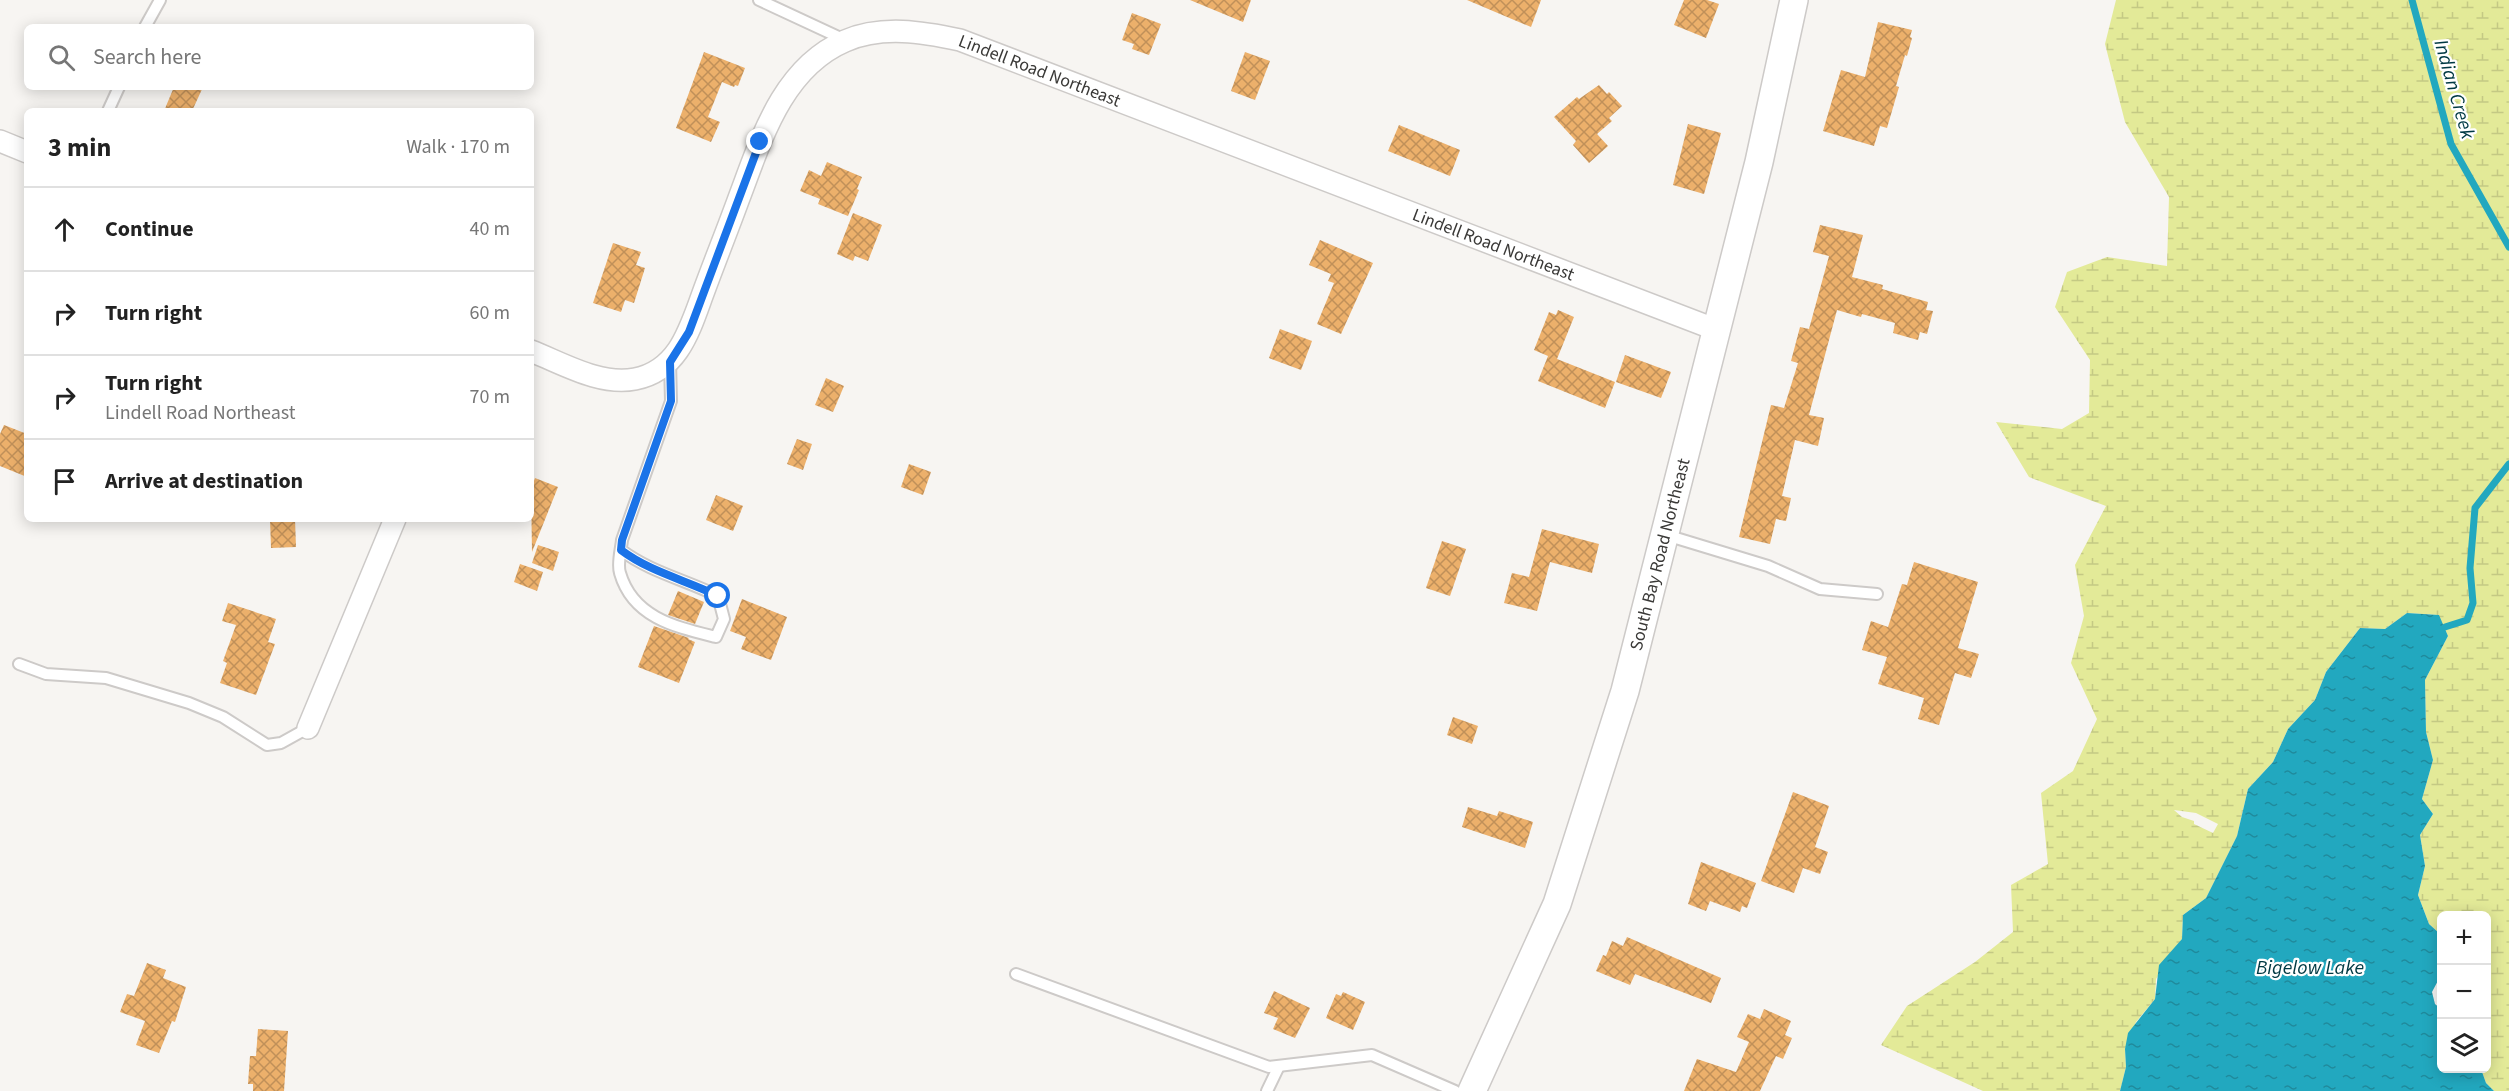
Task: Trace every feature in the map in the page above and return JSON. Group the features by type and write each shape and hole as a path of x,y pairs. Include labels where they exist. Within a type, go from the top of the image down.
{"street":[{"name":"South Bay Road Northeast","path":"1472,1091 1557,904 1603,766 1666,535 1759,162 1794,0"},
{"name":"Lindell Road Northeast","path":"534,352 608,380 632,380 645,377 670,362 689,332 760,142 777,105 788,89 812,63 846,40 884,32 915,31 960,40 1717,330"},
{"path":"0,141 24,151"},
{"path":"308,728 394,522"}],"lane":[{"path":"147,24 160,0"},
{"path":"759,0 846,40"},
{"path":"109,108 118,90"},
{"path":"621,550 639,564 697,585 718,596 724,619 716,637 672,626 636,605 619,572 621,550 622,540 671,401 670,362"},
{"path":"1666,535 1768,566 1820,589 1877,594"},
{"path":"19,664 53,675 106,678 189,703 224,717 267,745 281,743 308,728"},
{"path":"1016,974 1269,1067 1371,1055 1455,1091"},
{"path":"1267,1091 1279,1066"}],"green space":[{"path":"2116,0 2509,0 2509,1091 2494,1091 2486,1083 2482,1073 2491,1073 2491,911 2437,911 2437,931 2429,924 2418,895 2425,866 2420,835 2433,814 2422,799 2433,760 2426,732 2425,680 2448,636 2438,615 2407,613 2385,629 2360,628 2326,672 2315,700 2288,729 2273,762 2248,789 2237,836 2206,898 2183,915 2182,939 2156,979 2155,999 2136,1022 2125,1049 2126,1067 2120,1091 1983,1091 1881,1045 1907,1006 1975,962 2013,932 2011,885 2048,864 2041,793 2073,771 2097,719 2071,663 2084,616 2075,565 2106,506 2029,477 1996,422 2062,429 2089,413 2090,360 2055,307 2067,272 2107,257 2167,266 2169,197 2125,122 2105,44","holes":["2174,810 2196,813 2218,824 2213,833 2194,824 2194,821 2182,817"]}],"water":[{"name":"Bigelow Lake","path":"2407,613 2439,615 2448,636 2425,680 2426,732 2433,760 2422,799 2433,814 2420,835 2425,866 2418,895 2429,924 2437,931 2437,983 2432,992 2437,1006 2437,1073 2482,1073 2486,1083 2494,1091 2120,1091 2126,1067 2125,1049 2128,1033 2155,999 2159,965 2182,939 2183,915 2206,898 2237,836 2248,789 2273,762 2288,729 2315,700 2326,672 2360,628 2385,629"}],"building":[{"path":"1190,0 1251,0 1243,22"},
{"path":"1467,0 1541,0 1531,27"},
{"path":"1684,0 1707,0 1719,4 1706,38 1674,25"},
{"path":"1132,13 1161,24 1149,55 1132,49 1134,44 1122,40"},
{"path":"1878,22 1912,30 1910,37 1912,38 1896,86 1899,87 1887,128 1880,126 1874,146 1823,131 1841,70 1865,77"},
{"path":"704,52 745,68 738,86 734,87 722,82 708,117 720,122 711,142 676,128"},
{"path":"1245,52 1270,61 1255,100 1231,91"},
{"path":"1599,85 1622,106 1609,118 1612,121 1597,134 1608,146 1589,163 1573,145 1576,141 1554,117 1577,97 1579,99"},
{"path":"173,90 202,90 193,108 165,108"},
{"path":"1688,124 1721,133 1704,194 1673,185"},
{"path":"1399,125 1460,150 1450,176 1388,151"},
{"path":"827,162 862,177 848,216 818,204 820,199 800,191 809,170 821,176"},
{"path":"853,213 882,225 868,261 855,256 853,261 837,254"},
{"path":"1820,225 1863,235 1852,277 1883,285 1882,289 1928,302 1926,310 1933,311 1927,334 1920,332 1918,340 1893,333 1895,323 1837,310 1809,415 1824,418 1818,446 1795,440 1782,496 1791,498 1786,521 1776,519 1770,544 1739,537 1771,405 1784,408 1798,363 1791,361 1800,327 1809,329 1829,256 1813,252"},
{"path":"1320,240 1373,263 1341,334 1317,324 1334,283 1328,281 1331,274 1309,265"},
{"path":"613,243 641,252 636,265 645,268 634,303 625,300 621,312 593,303"},
{"path":"1558,310 1574,317 1557,359 1615,382 1605,408 1538,381 1548,356 1534,350 1549,312 1556,315"},
{"path":"1280,329 1312,341 1301,370 1269,358"},
{"path":"1625,355 1671,372 1661,398 1616,382"},
{"path":"826,378 844,386 833,412 815,405"},
{"path":"4,425 24,433 24,476 0,466 0,434"},
{"path":"797,439 812,444 803,470 787,464"},
{"path":"909,464 931,472 923,495 901,487"},
{"path":"535,478 558,487 532,552 532,522 534,522"},
{"path":"716,495 743,506 733,531 706,520"},
{"path":"270,522 295,522 296,547 271,548"},
{"path":"1542,529 1599,544 1592,573 1550,562 1537,611 1504,603 1512,573 1529,577"},
{"path":"1442,541 1466,549 1450,596 1426,588"},
{"path":"538,545 559,552 553,571 532,563"},
{"path":"1914,562 1978,582 1958,648 1979,654 1971,678 1955,673 1939,725 1918,719 1924,698 1878,684 1887,657 1862,650 1871,621 1888,627 1902,584 1907,585"},
{"path":"520,564 543,572 537,591 514,582"},
{"path":"678,591 704,602 695,624 668,615"},
{"path":"742,599 787,617 771,660 741,649 746,637 730,631"},
{"path":"228,603 276,619 268,642 275,644 256,695 220,683 227,663 223,661 236,625 222,621"},
{"path":"654,626 695,642 679,683 638,667"},
{"path":"1453,717 1478,726 1472,744 1447,735"},
{"path":"1793,792 1829,806 1815,847 1828,852 1820,874 1803,868 1794,893 1761,881"},
{"path":"1468,807 1497,816 1499,811 1533,822 1525,848 1462,827"},
{"path":"1701,862 1756,883 1747,908 1742,906 1740,912 1710,901 1706,911 1688,904"},
{"path":"1627,937 1721,978 1711,1003 1635,974 1630,985 1596,971 1612,941 1623,946"},
{"path":"147,963 166,970 163,978 186,987 175,1022 172,1021 159,1053 136,1045 145,1021 120,1012 127,994 134,996"},
{"path":"1274,991 1310,1008 1295,1038 1273,1029 1278,1018 1264,1013"},
{"path":"1343,992 1365,1002 1353,1030 1326,1018 1336,994 1341,996"},
{"path":"1764,1009 1791,1021 1785,1035 1792,1038 1783,1059 1776,1056 1760,1091 1684,1091 1697,1059 1736,1072 1749,1042 1737,1037 1748,1014 1760,1019"},
{"path":"258,1029 288,1031 284,1091 253,1091 253,1084 248,1084 250,1056 256,1056"}],"waterway":[{"name":"Indian Creek","path":"2412,0 2451,144 2509,247"},
{"name":"Indian Creek","path":"2445,627 2467,620 2473,603 2470,568 2475,508 2509,464"}],"route":[{"path":"718,596 697,585 639,564 621,550 622,540 671,401 670,362 689,332 760,142"}]}
